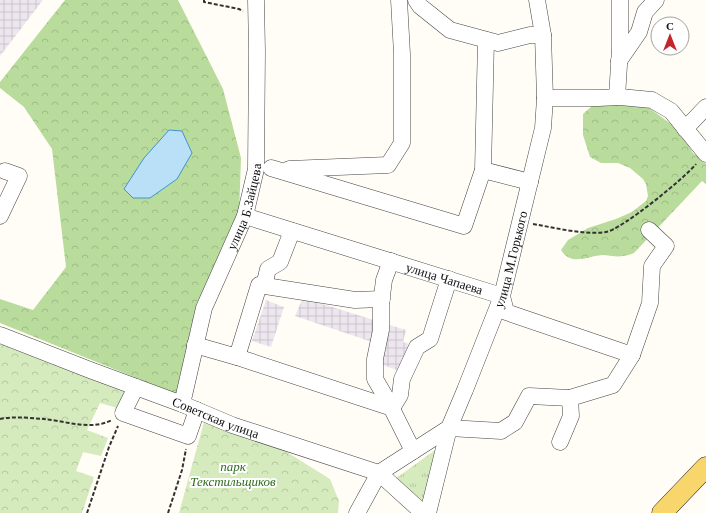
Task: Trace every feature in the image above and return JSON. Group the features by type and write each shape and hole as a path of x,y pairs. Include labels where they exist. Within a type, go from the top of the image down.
{"main road":[{"path":"662,513 706,467"}],"street":[{"name":"улица Б.Зайцева","path":"182,404 204,308 245,216 263,169 256,0"},
{"path":"263,169 388,165 402,143 402,54 399,0"},
{"path":"416,0 420,6 450,30 486,40 498,43 530,35 543,35"},
{"name":"улица М.Горького","path":"428,513 449,428 502,296 543,128 545,98 543,35 537,0"},
{"path":"617,96 620,0"},
{"path":"619,61 639,32 645,12 656,0"},
{"path":"263,169 464,226 483,170 486,40"},
{"path":"545,98 598,98 617,96 652,100 671,111 706,153"},
{"path":"685,129 706,108"},
{"path":"483,170 530,182"},
{"path":"4,218 19,176 5,171"},
{"name":"улица Чапаева","path":"245,216 502,296"},
{"path":"357,513 379,473 449,428 501,431 515,422 529,396 570,398 612,385 632,355 650,303 652,266 666,246 649,230"},
{"path":"264,286 268,269 280,262 292,231"},
{"path":"391,261 384,280 381,330 375,359 375,379 392,408 413,451"},
{"path":"392,408 400,395 402,379 417,348 430,339 449,279"},
{"path":"237,357 259,285 355,300 382,299"},
{"path":"502,296 506,312 632,355"},
{"name":"Советская улица","path":"0,335 232,424 379,473 423,513"},
{"path":"195,345 237,357 392,408"},
{"path":"136,387 123,414 188,436 197,410"},
{"path":"560,442 571,416 570,398"}],"path":[{"path":"204,0 204,2 238,9 257,18"},
{"path":"520,222 578,231 608,232 639,214 694,167 706,153"},
{"path":"0,419 44,419 85,425 104,424 123,414"},
{"path":"87,513 110,446 123,414"},
{"path":"168,513 182,470 188,436"}],"shaded area":[{"path":"0,0 43,0 0,56"},
{"path":"303,298 406,330 403,342 414,345 404,373 378,363 384,346 295,316"},
{"path":"266,300 284,307 271,347 252,341"}],"green space":[{"path":"65,0 178,0 223,89 241,158 239,215 212,276 197,302 176,394 0,323 0,299 33,310 66,267 52,149 24,107 0,88 0,82"},
{"path":"614,103 648,107 679,130 693,153 706,164 706,184 702,181 634,253 620,256 600,255 582,259 571,258 565,255 561,250 568,240 588,228 632,212 646,201 648,196 646,184 643,179 630,168 618,163 601,163 590,157 583,135 583,114 592,106"},
{"path":"0,340 129,389 121,409 100,403 87,430 108,438 101,456 83,452 76,471 94,477 82,513 0,513"},
{"name":"парк Текстильщиков","path":"204,422 282,449 330,479 339,501 338,513 179,513"},
{"path":"438,448 424,501 392,481"}],"water":[{"path":"169,130 182,131 192,153 177,179 150,198 133,198 124,189 144,158"}]}
